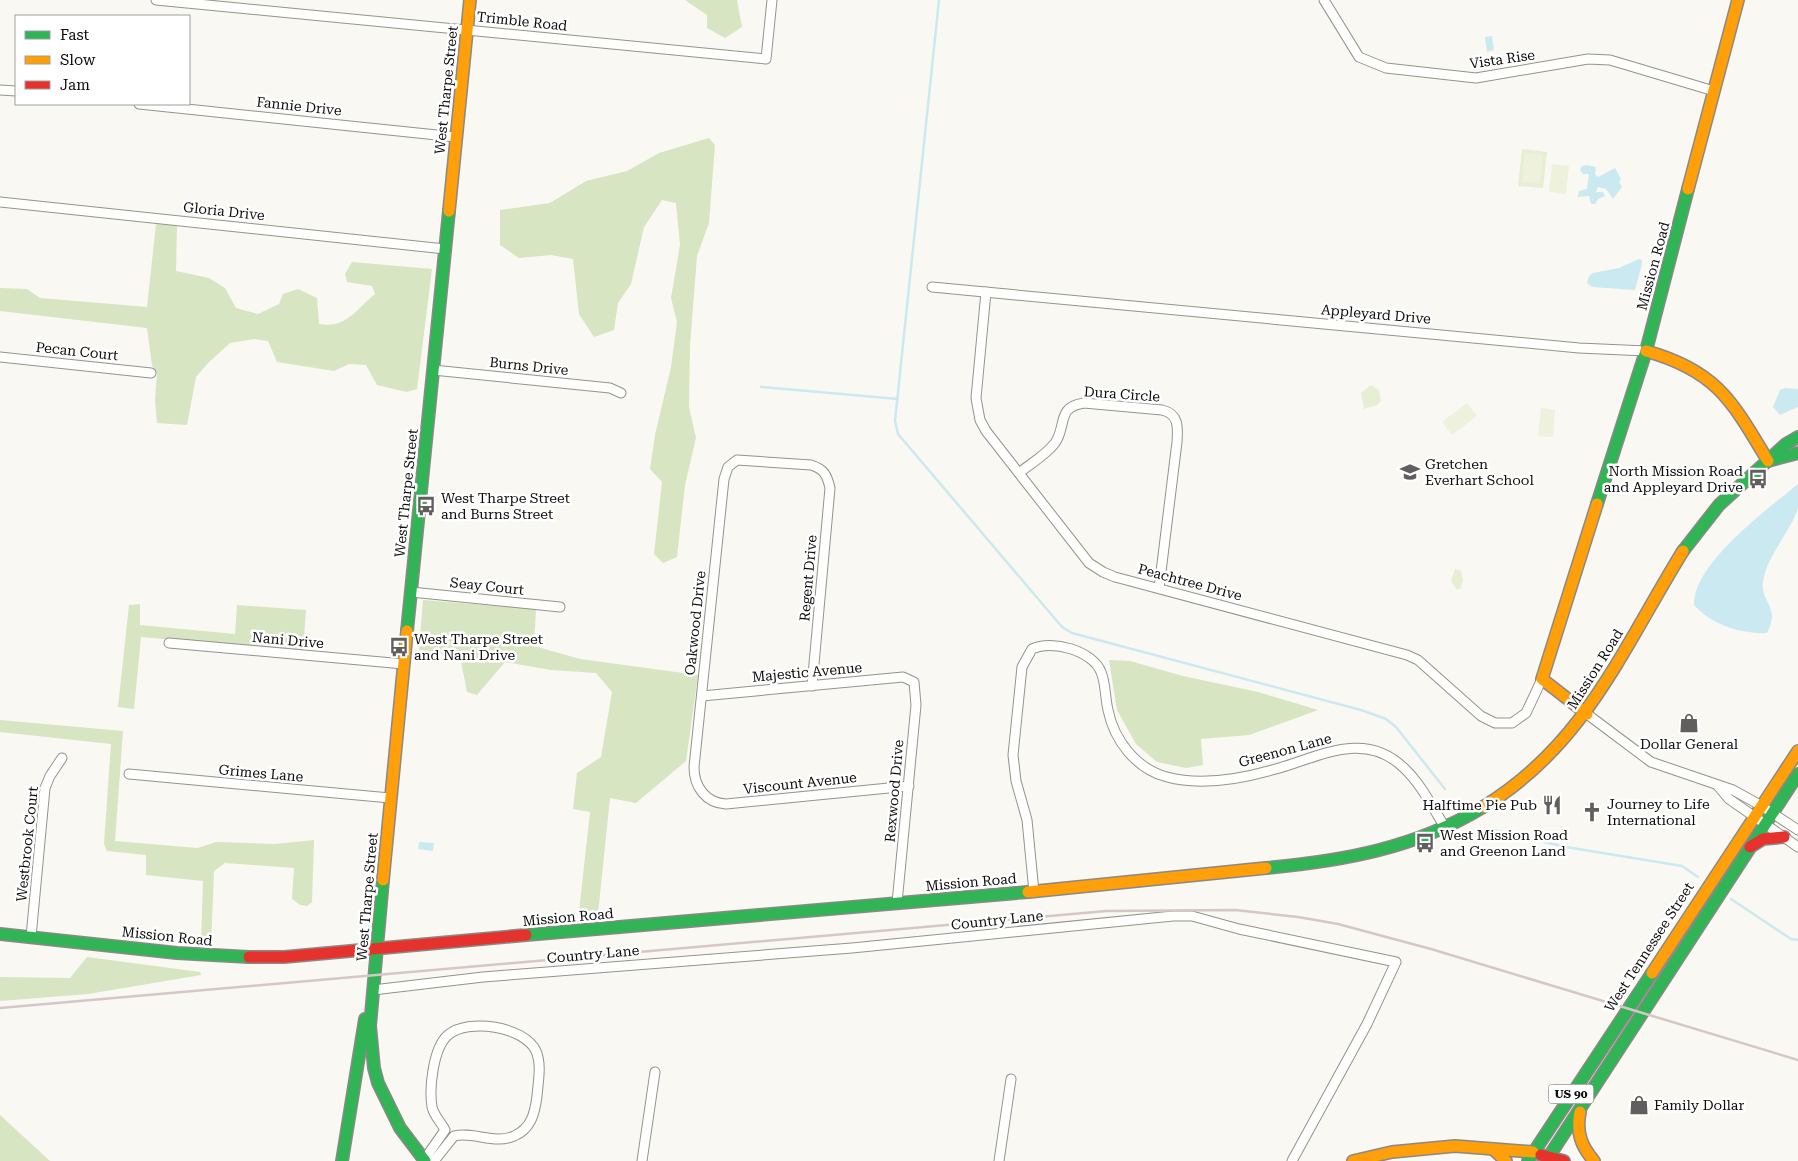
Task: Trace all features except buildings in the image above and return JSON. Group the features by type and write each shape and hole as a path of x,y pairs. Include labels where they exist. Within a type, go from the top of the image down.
{"main road":[{"name":"West Tharpe Street","path":"373,990 390,798 470,0"},
{"name":"Mission Road","path":"1542,679 1646,352 1738,0"},
{"name":"Appleyard Drive","path":"1646,352 1667,356 1704,374 1734,405 1768,461"},
{"path":"1768,461 1786,444 1798,437"},
{"path":"1768,461 1798,453"},
{"name":"Mission Road","path":"0,934 177,954 249,958 1034,892 1352,857 1400,845 1444,827 1489,804 1519,782 1564,741 1587,714 1605,687 1686,544 1704,520 1768,461"},
{"path":"1542,679 1587,714"},
{"name":"West Tennessee Street","path":"1530,1157 1760,805 1798,751"},
{"name":"US 90","path":"1547,1159 1798,774"},
{"path":"1748,848 1763,839 1784,838"},
{"path":"1700,897 1702,919"},
{"path":"1690,912 1692,934"},
{"path":"373,990 370,1026 374,1068 388,1106 404,1134 428,1161"},
{"path":"342,1161 361,1036 373,990"},
{"path":"354,1083 360,1075 374,1068"},
{"path":"1581,1107 1577,1134 1586,1152 1594,1161"},
{"path":"1353,1161 1416,1149 1463,1146 1564,1161"},
{"path":"1493,1149 1506,1161"}],"street":[{"name":"Trimble Road","path":"156,0 766,59 772,0"},
{"name":"Vista Rise","path":"1324,0 1359,57 1386,68 1476,78 1588,59 1610,60 1714,91"},
{"path":"0,90 15,92"},
{"name":"Fannie Drive","path":"149,105 456,137"},
{"name":"Gloria Drive","path":"0,202 445,249"},
{"name":"Appleyard Drive","path":"932,286 1579,348 1646,352"},
{"name":"Peachtree Drive","path":"986,292 976,398 977,410 986,431 1096,568 1115,576 1407,655 1418,660 1481,716 1495,723 1512,723 1526,714 1542,679"},
{"name":"Pecan Court","path":"0,357 151,372"},
{"name":"Burns Drive","path":"433,370 610,388 621,393"},
{"name":"Dura Circle","path":"1019,473 1054,443 1065,413 1072,406 1084,402 1162,410 1171,414 1177,422 1177,442 1159,588"},
{"name":"Oakwood Drive","path":"700,789 696,782 694,767 724,479 728,467 732,462 742,459 811,465 826,474"},
{"name":"Regent Drive","path":"812,686 830,488 826,474"},
{"name":"Seay Court","path":"411,592 560,607"},
{"name":"Nani Drive","path":"169,643 404,664"},
{"name":"Greenon Lane","path":"1034,892 1027,820 1016,781 1013,755 1022,667 1032,649 1045,645 1081,654 1096,663 1103,680 1111,725 1117,738 1129,753 1153,772 1178,780 1212,781 1273,770 1341,749 1367,750 1392,759 1404,767 1423,790 1444,827"},
{"name":"Majestic Avenue","path":"702,696 903,677 914,682"},
{"name":"Rexwood Drive","path":"897,903 916,705 914,682"},
{"path":"1587,714 1651,762 1694,775 1732,790 1772,812 1798,830"},
{"name":"Westbrook Court","path":"31,937 45,788 50,776 62,758"},
{"name":"Grimes Lane","path":"129,774 390,798"},
{"name":"Viscount Avenue","path":"700,789 712,801 726,804 908,786"},
{"path":"1718,786 1729,799 1798,847"},
{"name":"Country Lane","path":"373,990 483,977 852,948 1174,916 1192,916 1239,929 1396,962 1367,1024 1292,1161"},
{"path":"428,1161 444,1140 445,1130 434,1114 432,1099 436,1054 443,1040 454,1030 470,1026 504,1029 520,1034 527,1039 536,1052 540,1069 536,1109 530,1123 520,1133 508,1138 458,1135 444,1140"},
{"path":"642,1161 655,1072"},
{"path":"999,1161 1011,1078"}],"green space":[{"path":"685,0 737,0 742,27 725,38 707,28 707,15"},
{"path":"709,138 715,145 709,223 697,256 690,345 689,407 696,438 685,485 677,557 663,563 654,554 662,482 650,469 655,435 671,367 677,322 671,298 680,245 676,203 662,200 644,227 631,284 618,303 614,330 594,337 579,314 573,259 551,255 519,258 500,245 500,210 550,203 586,181 627,171 659,153"},
{"path":"1522,149 1547,152 1543,188 1518,186"},
{"path":"1525,153 1543,155 1540,184 1522,183"},
{"path":"1552,164 1569,166 1566,194 1549,192"},
{"path":"156,224 177,225 176,271 209,278 225,288 236,308 258,314 279,304 283,294 298,289 317,298 319,324 329,325 344,321 375,294 372,286 347,282 345,274 352,262 432,269 417,389 407,392 377,385 366,365 349,364 334,371 277,362 268,341 254,339 230,343 196,377 187,425 157,423 155,400 157,374 152,365 147,328 0,311 0,288 27,289 40,298 147,307"},
{"path":"1371,385 1379,390 1381,401 1377,405 1364,409 1361,393"},
{"path":"1467,403 1477,416 1452,435 1442,422"},
{"path":"1541,408 1555,410 1553,437 1538,436"},
{"path":"1455,569 1461,571 1463,579 1461,588 1457,590 1451,581"},
{"path":"423,600 536,609 534,646 580,659 698,675 686,761 636,803 610,798 598,914 589,920 579,912 590,812 573,809 577,773 601,757 612,692 596,673 551,670 505,662 477,695 467,692 460,657 419,650"},
{"path":"140,604 140,625 235,634 237,605 306,610 303,651 141,637 134,709 118,707 129,605"},
{"path":"1109,660 1130,661 1183,676 1258,692 1318,710 1249,735 1201,739 1203,765 1186,768 1157,762 1136,744 1117,710"},
{"path":"0,720 123,731 115,841 198,848 216,842 275,844 314,840 312,902 307,906 300,905 292,899 294,868 225,863 214,871 211,945 201,944 203,881 146,875 146,855 107,851 104,844 111,744 0,732"},
{"path":"87,957 200,972 201,975 88,994 0,1001 0,977 70,978"},
{"path":"0,1115 50,1161 0,1161"}],"water":[{"path":"1492,36 1494,50 1487,52 1485,37"},
{"path":"1582,166 1596,167 1595,174 1598,177 1615,168 1621,179 1619,182 1622,187 1613,199 1606,189 1598,187 1596,192 1603,192 1605,196 1598,199 1595,204 1591,204 1589,196 1578,197 1579,191 1587,189 1589,174 1583,174 1580,170"},
{"path":"1639,259 1642,260 1642,264 1635,290 1592,287 1587,283 1589,276 1593,273 1619,268"},
{"path":"1785,388 1798,389 1798,407 1780,415 1773,407 1780,390"},
{"path":"1798,484 1798,508 1765,572 1763,589 1772,617 1767,633 1737,630 1709,618 1694,605 1697,589 1706,572 1734,538"},
{"path":"419,842 434,843 433,851 418,849"}],"waterway":[{"path":"939,0 895,421 898,434 1062,627 1072,633 1361,710 1386,719 1396,727 1445,789"},
{"path":"761,387 898,399"},
{"path":"1489,829 1566,847 1682,866 1698,877"},
{"path":"1731,899 1791,939 1798,940"}],"railway":[{"path":"0,1008 1106,911 1235,910 1298,917 1338,924 1431,949 1798,1060"}],"traffic: fast":[{"path":"1597,504 1646,351 1688,189"},
{"path":"407,631 449,211"},
{"path":"1683,551 1719,505 1786,444 1798,437"},
{"path":"1768,461 1798,453"},
{"path":"1546,1161 1798,774"},
{"path":"1266,868 1323,861 1378,850 1432,833 1483,807"},
{"path":"383,880 370,1026 374,1068 378,1083 400,1128 425,1161"},
{"path":"526,935 1028,892"},
{"path":"0,934 177,953 249,957"},
{"path":"1528,1161 1652,973"},
{"path":"342,1161 365,1019"}],"traffic: slow":[{"path":"449,211 470,0"},
{"path":"1688,189 1738,0"},
{"path":"1646,351 1690,368 1720,391 1744,421 1768,461"},
{"path":"1587,714 1542,679 1597,504"},
{"path":"1483,807 1518,782 1549,754 1575,724 1599,692 1683,551"},
{"path":"383,880 407,631"},
{"path":"1652,973 1798,751"},
{"path":"1028,892 1266,868"},
{"path":"1580,1112 1579,1132 1586,1150 1594,1161"},
{"path":"1353,1161 1392,1152 1455,1146 1533,1152"},
{"path":"1493,1149 1506,1161"}],"traffic: jam":[{"path":"1750,847 1763,839 1784,837"},
{"path":"249,957 284,957 526,935"},
{"path":"1541,1155 1564,1161"}],"place":[{"name":"Gretchen Everhart School","path":"1410,472"},
{"name":"North Mission Road and Appleyard Drive","path":"1758,479"},
{"name":"West Tharpe Street and Burns Street","path":"426,506"},
{"name":"West Tharpe Street and Nani Drive","path":"399,647"},
{"name":"Dollar General","path":"1689,723"},
{"name":"Halftime Pie Pub","path":"1552,805"},
{"name":"Journey to Life International","path":"1592,812"},
{"name":"West Mission Road and Greenon Land","path":"1425,843"},
{"name":"Family Dollar","path":"1639,1105"}]}
